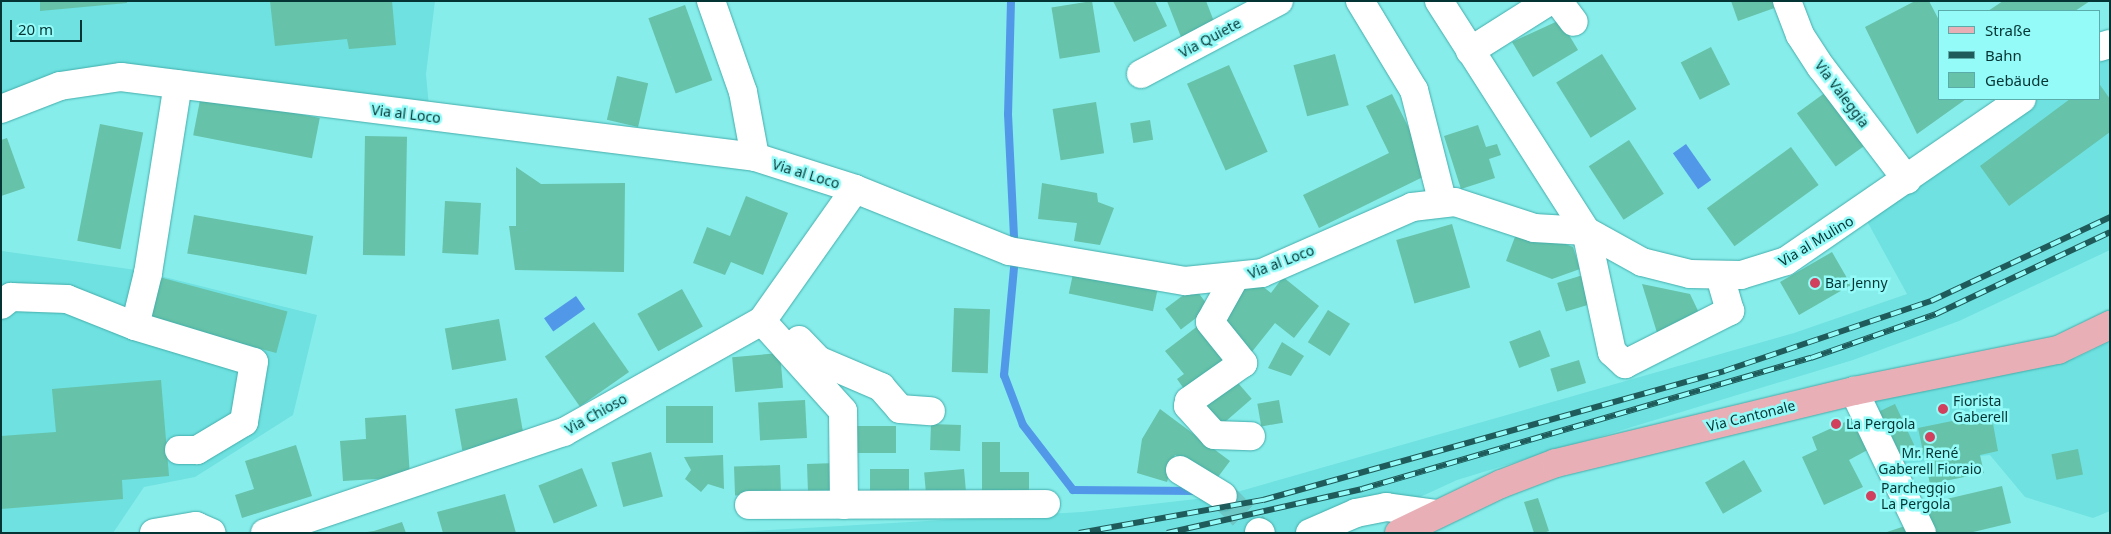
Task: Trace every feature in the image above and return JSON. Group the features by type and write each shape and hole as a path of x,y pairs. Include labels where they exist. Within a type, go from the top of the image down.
{"main road":[{"name":"Via Cantonale","path":"1399,533 1436,514 1556,464 1854,391 2058,350 2110,325"}],"street":[{"path":"711,1 744,92 755,157"},
{"name":"Via Quiete","path":"1141,74 1279,1"},
{"path":"1360,1 1414,90 1442,200 1534,228 1586,231 1607,335 1620,363 1636,362 1730,311 1720,277"},
{"name":"Via al Mulino","path":"1439,1 1586,231 1642,262 1720,277 1762,271 1786,261 1907,180 2021,100"},
{"path":"1470,51 1549,1"},
{"name":"Via Valeggia","path":"1787,1 1800,35 1820,67 1907,180"},
{"name":"Via al Loco","path":"1,109 60,86 121,77 755,157 855,189 1017,253 1185,281 1234,279 1262,272 1412,207 1442,200"},
{"path":"135,326 148,273 178,84"},
{"name":"Via Chioso","path":"265,533 564,432 766,316 855,189"},
{"path":"1234,279 1210,322 1243,363 1189,401 1188,406 1214,435 1251,436"},
{"path":"1,305 11,297 67,299 135,326 254,362 244,422 197,450 179,450"},
{"path":"766,316 818,360 880,387 900,409 931,411"},
{"path":"766,316 843,411 844,505"},
{"path":"1854,391 1922,533"},
{"path":"1180,470 1223,496"},
{"path":"749,505 1046,504"},
{"path":"1310,533 1356,513 1386,507 1436,514"},
{"path":"154,533 196,526 212,533"}],"shaded area":[{"path":"1,1 435,1 426,74 430,118 121,77 1,109"},
{"path":"2110,44 2110,250 1959,321 1853,360 1457,480 1342,533 720,533 1082,512 1223,496 1794,333 1907,294 1862,212 2021,100 2101,100 2101,47"},
{"path":"1686,144 1711,180 1698,189 1673,153"},
{"path":"2,251 136,270 317,315 293,415 195,477 144,487 113,533 1,533"},
{"path":"576,296 585,309 553,331 544,318"},
{"path":"2110,342 2110,511 2093,518 2025,497 1990,455 1888,465 1861,402 2076,358"}],"building":[{"path":"40,1 127,1 127,3 40,11"},
{"path":"270,1 392,1 396,45 349,49 347,39 275,46"},
{"path":"1092,1 1100,52 1060,59 1052,7"},
{"path":"1113,1 1155,1 1167,26 1134,42"},
{"path":"1167,1 1206,1 1215,24 1181,37"},
{"path":"1731,1 1778,1 1780,6 1738,21"},
{"path":"1915,1 1929,1 1938,18 1938,100 1965,100 1917,134 1865,27"},
{"path":"2003,1 2090,1 2076,10 1990,10"},
{"path":"685,5 712,80 676,94 648,18"},
{"path":"1560,20 1578,50 1533,77 1512,42"},
{"path":"1711,47 1730,84 1700,100 1681,62"},
{"path":"1335,54 1349,105 1307,116 1293,65"},
{"path":"1602,54 1636,109 1591,138 1556,83"},
{"path":"1229,65 1268,152 1226,170 1187,84"},
{"path":"617,76 648,83 638,127 607,120"},
{"path":"2101,86 2110,99 2110,132 2009,206 1980,166 2069,100 2101,100"},
{"path":"1826,92 1865,145 1836,167 1797,113"},
{"path":"1392,94 1431,173 1319,228 1303,195 1389,153 1366,106"},
{"path":"201,95 320,118 312,158 193,135"},
{"path":"1096,102 1104,153 1061,160 1053,109"},
{"path":"1150,120 1153,140 1133,143 1130,123"},
{"path":"100,124 143,132 120,249 77,241"},
{"path":"1478,125 1486,147 1497,144 1501,155 1489,159 1495,178 1461,189 1444,136"},
{"path":"365,136 407,137 405,256 363,255"},
{"path":"7,138 25,188 1,196 1,140"},
{"path":"1629,140 1664,194 1624,220 1589,166"},
{"path":"1791,147 1819,185 1734,246 1707,208"},
{"path":"516,167 541,184 625,183 624,272 515,270 509,226 516,226"},
{"path":"1042,183 1097,193 1098,202 1114,208 1100,245 1074,241 1077,223 1038,219"},
{"path":"746,196 788,213 763,275 731,262 725,275 693,263 707,227 730,236"},
{"path":"445,201 481,203 478,255 442,253"},
{"path":"194,215 313,236 306,274 187,253"},
{"path":"1452,224 1470,287 1414,303 1396,240"},
{"path":"1519,226 1573,247 1580,269 1552,279 1506,261"},
{"name":"Bar Jenny","path":"1832,252 1851,285 1799,315 1780,282"},
{"path":"1074,269 1158,287 1153,311 1069,293"},
{"path":"1583,275 1592,304 1566,312 1557,283"},
{"path":"159,277 287,311 276,353 148,319"},
{"path":"1283,277 1319,306 1294,338 1275,323 1251,353 1213,323 1252,278 1271,293"},
{"path":"1642,284 1690,294 1701,317 1658,336"},
{"path":"1194,287 1210,308 1181,329 1165,309"},
{"path":"682,289 703,327 658,351 637,314"},
{"path":"954,308 990,309 988,373 952,372"},
{"path":"1328,310 1350,324 1330,356 1308,342"},
{"path":"499,319 506,360 452,370 445,329"},
{"path":"594,322 629,372 580,406 545,356"},
{"path":"1203,322 1233,362 1189,396 1177,379 1184,374 1165,351"},
{"path":"1540,330 1550,356 1519,368 1509,342"},
{"path":"1282,342 1304,356 1291,376 1268,368"},
{"path":"780,353 783,388 735,392 732,357"},
{"path":"1579,360 1586,383 1557,392 1550,369"},
{"path":"1232,376 1252,399 1221,425 1202,402"},
{"path":"161,380 169,476 122,480 123,499 1,509 1,436 56,432 52,389"},
{"path":"517,398 524,439 462,450 455,409"},
{"path":"805,400 807,438 760,440 758,402"},
{"path":"1279,400 1283,423 1261,426 1257,404"},
{"path":"1895,404 1915,447 1891,458 1871,415"},
{"path":"666,406 713,406 713,443 666,443"},
{"path":"1160,409 1230,461 1215,481 1175,455 1167,482 1137,473 1142,439"},
{"path":"1991,413 1998,451 1980,455 1984,473 1930,484 1918,428"},
{"path":"406,415 410,477 343,481 340,441 366,439 365,418"},
{"path":"1856,417 1873,447 1849,460 1863,487 1824,505 1802,457 1817,450 1812,437"},
{"path":"931,424 961,425 960,451 930,450"},
{"path":"849,426 896,426 896,453 849,453"},
{"path":"982,442 1000,442 1000,472 1029,472 1029,493 982,493"},
{"path":"296,445 312,496 242,518 235,495 254,489 245,461"},
{"path":"2078,449 2083,475 2056,480 2051,454"},
{"path":"651,452 663,496 623,507 611,463"},
{"path":"723,455 724,489 708,484 701,492 685,479 691,470 684,457"},
{"path":"1744,460 1762,491 1723,514 1705,482"},
{"path":"836,463 837,490 808,491 807,464"},
{"path":"780,465 781,494 735,496 734,467"},
{"path":"582,468 597,506 554,524 538,486"},
{"path":"870,469 909,469 909,496 870,496"},
{"path":"964,469 966,494 926,497 924,472"},
{"path":"2002,486 2011,523 1969,533 1928,533 1921,505"},
{"path":"505,494 516,533 443,533 437,512"},
{"path":"1538,498 1549,531 1543,533 1534,533 1524,502"},
{"path":"402,522 406,533 360,533 374,531"},
{"path":"1917,522 1920,533 1887,533 1887,532"}],"waterway":[{"path":"1011,1 1008,114 1015,257 1004,375 1023,425 1073,490 1196,491"}],"tunnel":[{"path":"1223,496 1259,532"}],"railway":[{"path":"1079,533 1263,500 1724,371 1931,301 2110,217"},
{"path":"1167,533 1362,489 1811,358 1936,314 2110,232"}],"place":[{"name":"Bar Jenny","path":"1815,283"},
{"name":"Fiorista Gaberell","path":"1943,409"},
{"name":"La Pergola","path":"1836,424"},
{"name":"Mr. René Gaberell Fioraio","path":"1930,437"},
{"name":"Parcheggio La Pergola","path":"1871,496"}]}
